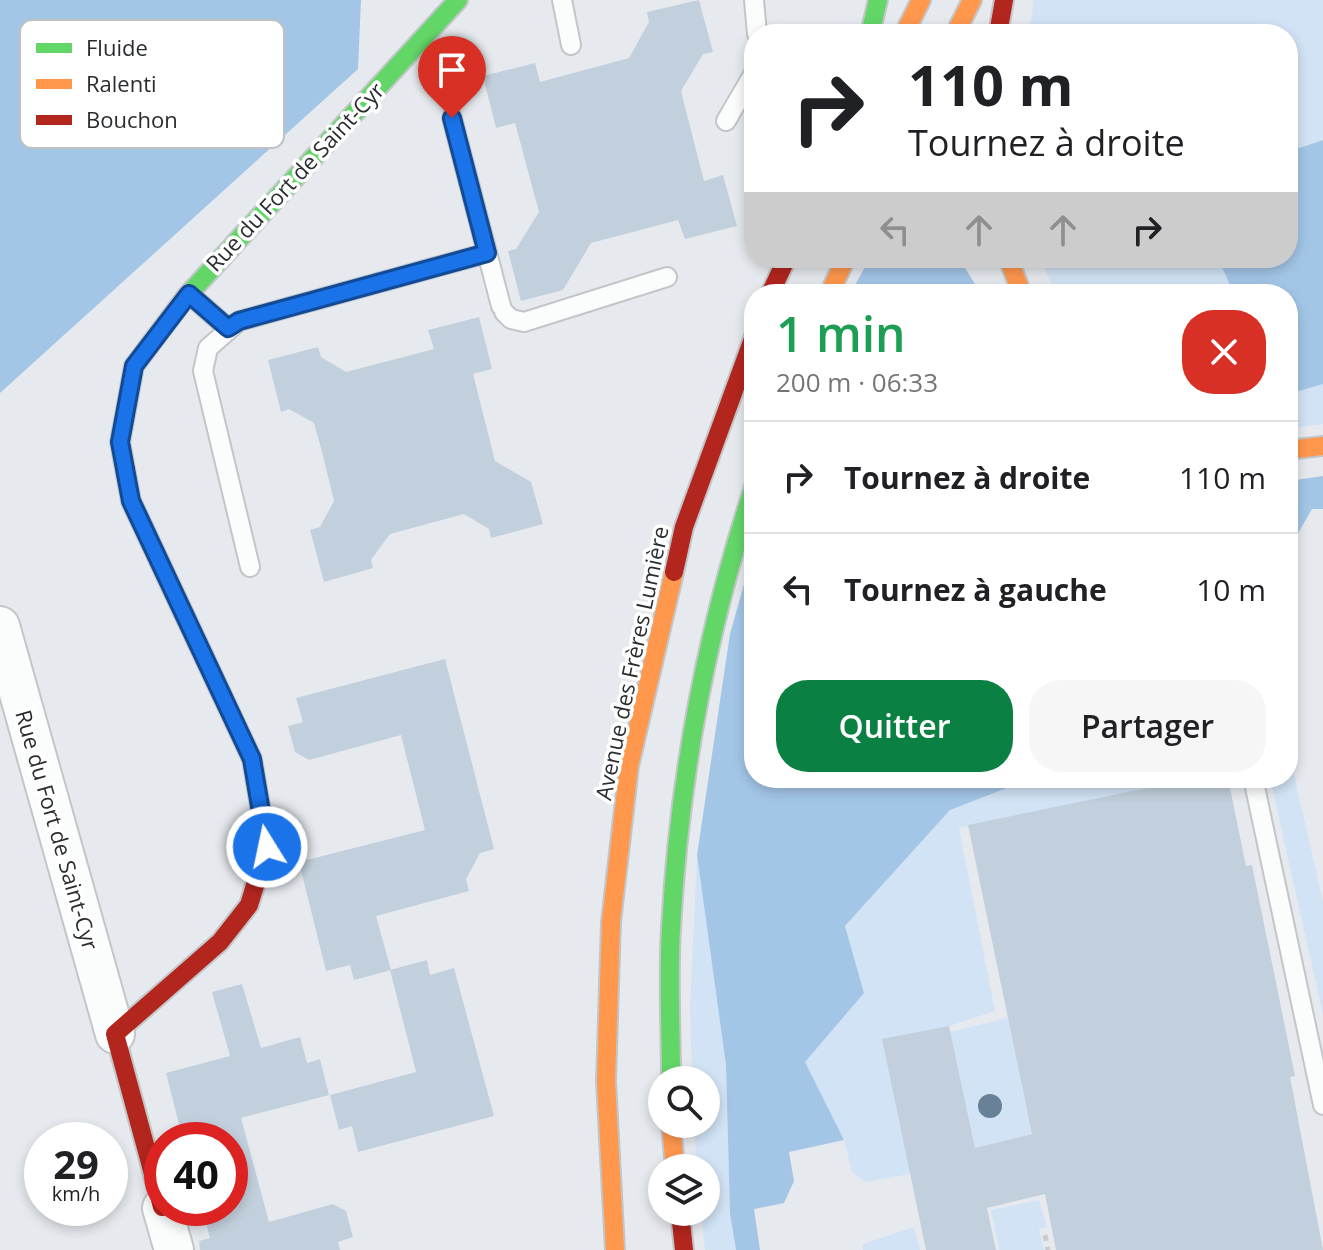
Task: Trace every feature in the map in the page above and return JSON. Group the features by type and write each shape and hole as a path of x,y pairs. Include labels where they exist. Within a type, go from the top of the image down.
{"main road":[{"name":"Rue du Fort de Saint-Cyr","path":"144,1141 115,1034 220,942 249,905 267,847 252,759 131,501 120,442 134,366 189,294 458,0"},
{"path":"872,24 878,0"},
{"path":"909,24 921,0"},
{"path":"960,24 972,0"},
{"path":"1000,24 1004,0"},
{"name":"Avenue des Frères Lumière","path":"615,1250 606,1081 611,922 629,766 684,527 744,363"},
{"path":"1298,449 1323,446"},
{"path":"671,1066 672,911 697,709 733,546 744,515"},
{"path":"681,1226 684,1250"}],"street":[{"name":"Rue du Fort de Saint-Cyr","path":"0,626 115,1034"},
{"name":"Rue du Fort de Saint-Cyr","path":"167,1226 174,1250"}],"lane":[{"path":"562,0 571,45"},
{"path":"754,0 756,24"},
{"path":"726,121 744,90"},
{"path":"452,118 503,309 511,319 524,322 667,277"},
{"path":"250,567 203,371 208,348 239,321 487,253"},
{"path":"189,294 228,328"},
{"path":"1255,788 1323,1105"}],"path":[{"path":"1045,1235 1048,1250"}],"shaded area":[{"path":"0,0 361,0 358,69 284,136 284,20 20,20 20,148 271,148 0,393"},
{"path":"1034,0 1323,0 1323,140 1298,148 1298,24 1030,24"},
{"path":"1323,140 1323,384 1299,391 1298,284 1230,284 1222,268 1298,268 1298,148"},
{"path":"864,268 965,268 975,284 856,284"},
{"path":"1044,268 1222,268 1230,284 1052,284"},
{"path":"1323,384 1323,424 1298,428 1298,390"},
{"path":"1323,476 1323,509 1312,509 1298,534 1298,480"},
{"path":"744,584 744,788 1007,788 950,810 845,926 864,993 805,1062 844,1140 789,1152 794,1181 784,1203 754,1209 760,1250 736,1250 730,1214 726,1065 697,855 730,634"},
{"path":"1007,788 1149,788 959,828 995,1011 949,1026 910,1174 865,1182 852,1172 844,1140 804,1061 864,993 845,926 950,810"},
{"path":"1272,788 1297,788 1323,902 1323,1015"},
{"path":"697,855 726,1065 730,1214 736,1250 705,1250 702,1226 720,1226 720,1154 696,1154 695,1138 720,1138 720,1066 692,1066 690,1007"},
{"path":"1008,1018 1032,1134 975,1148 950,1032"},
{"path":"1039,1200 1047,1227 1039,1229 1044,1250 999,1250 991,1210"},
{"path":"914,1227 920,1250 863,1250 863,1244"}],"building":[{"path":"699,0 713,52 703,54 681,91 704,181 723,175 737,226 685,239 678,220 591,243 563,290 521,301 508,251 516,249 539,212 515,123 496,128 483,76 535,63 540,82 629,58 649,22 647,12"},
{"path":"479,317 492,369 473,374 495,461 531,482 543,524 491,538 489,529 464,514 390,534 371,560 373,568 324,582 310,530 320,527 334,501 321,448 314,423 289,409 281,412 268,360 318,347 321,357 346,372 434,349 428,330"},
{"path":"445,659 494,849 480,853 466,879 469,891 376,916 391,970 354,980 350,965 326,971 299,862 425,830 401,735 309,760 295,752 288,726 303,722 296,698"},
{"path":"1147,788 1230,788 1246,866 1252,865 1295,1076 1290,1077 1323,1250 1056,1250 1045,1194 987,1208 996,1250 926,1250 882,1039 949,1026 975,1148 1032,1134 968,825"},
{"path":"427,960 430,975 454,968 494,1116 358,1152 352,1126 339,1130 330,1095 416,1072 390,970"},
{"path":"242,984 261,1048 300,1037 307,1063 320,1059 329,1095 241,1118 242,1122 178,1122 166,1073 230,1056 212,992"},
{"path":"248,1144 269,1222 333,1204 346,1211 353,1237 338,1242 340,1250 200,1250 199,1241 210,1238 207,1226 248,1226"}],"traffic: fast":[{"path":"186,297 458,0"},
{"path":"872,24 878,0"},
{"path":"671,1066 671,928 688,760 709,649 744,519"}],"traffic: slow":[{"path":"909,24 921,0"},
{"path":"960,24 972,0"},
{"path":"834,284 841,268"},
{"path":"1012,268 1018,284"},
{"path":"186,297 134,366 120,442 131,501 198,644"},
{"path":"1298,449 1323,446"},
{"path":"615,1250 606,1081 611,922 629,766 674,572"},
{"path":"672,1138 674,1154"}],"traffic: jam":[{"path":"1000,24 1004,0"},
{"path":"775,284 782,268"},
{"path":"674,572 684,527 744,363"},
{"path":"144,1141 115,1034 220,942 249,905 267,847 252,759 198,644"},
{"path":"681,1226 684,1250"}],"route":[{"path":"267,847 252,759 131,501 120,442 134,366 189,294 228,328 239,321 487,253 452,118"}]}
